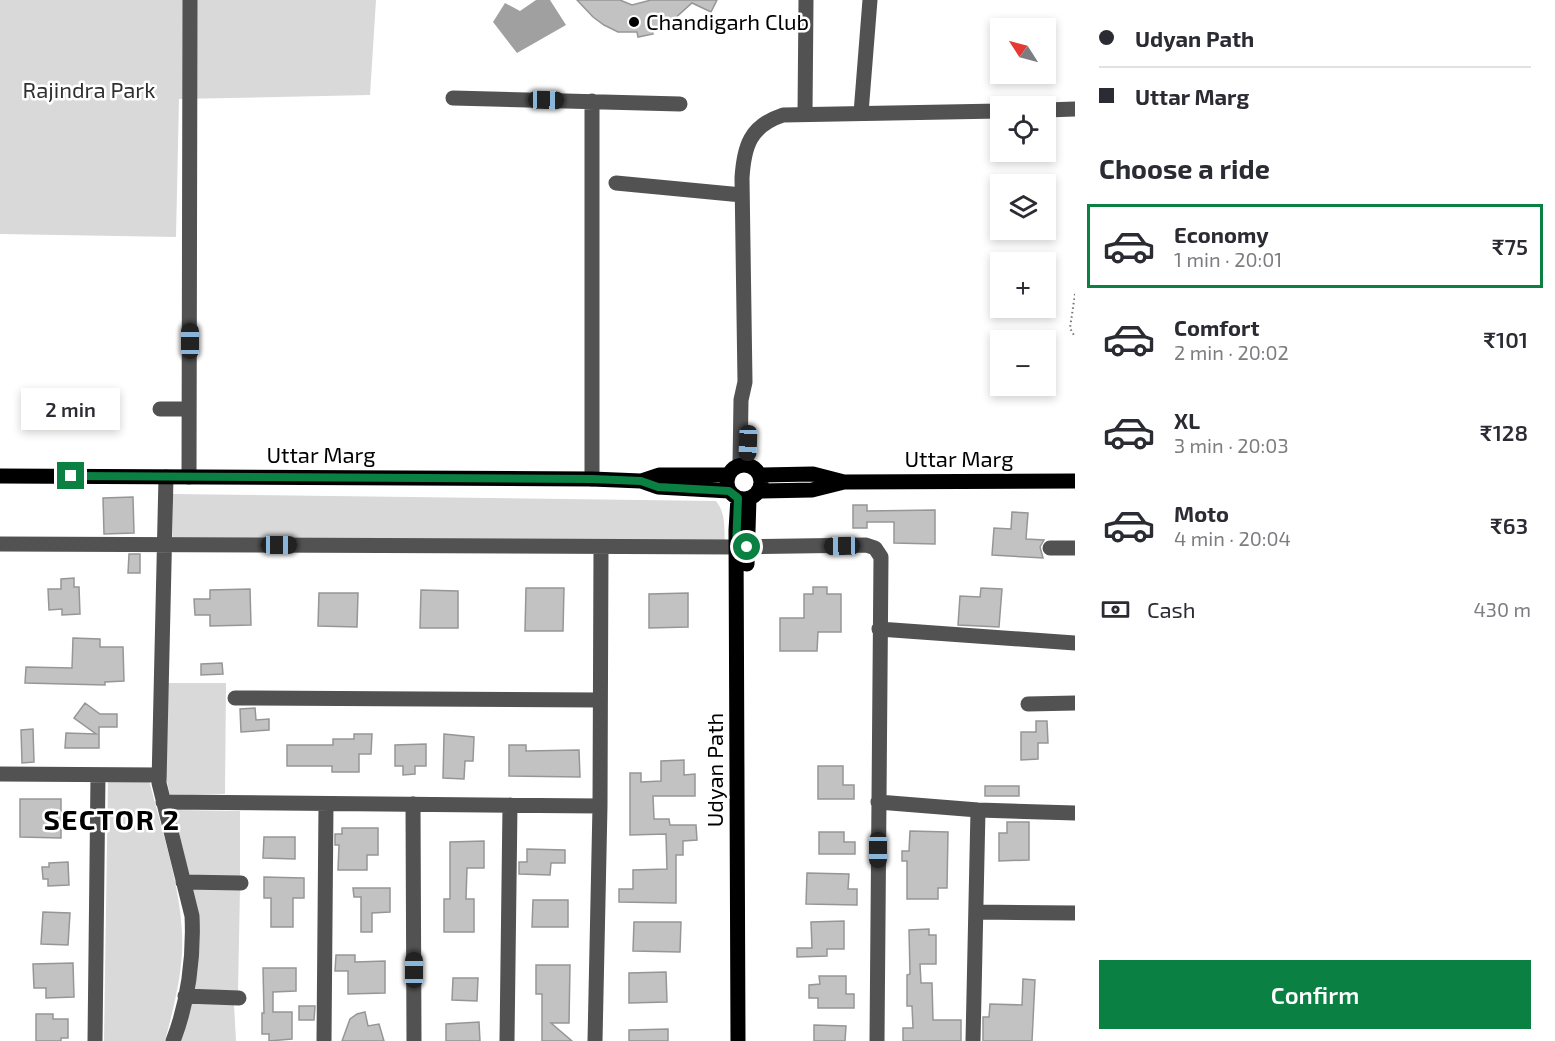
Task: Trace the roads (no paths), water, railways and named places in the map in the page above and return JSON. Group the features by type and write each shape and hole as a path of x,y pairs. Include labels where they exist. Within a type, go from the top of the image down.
{"main road":[{"path":"743,465 757,470 761,481 744,495 726,481 728,475 731,470 743,465"},
{"name":"Uttar Marg","path":"760,475 813,474 844,482"},
{"name":"Uttar Marg","path":"641,481 658,475 728,475"},
{"name":"Uttar Marg","path":"0,476 592,479 641,481 658,487 744,495 812,490 844,482 1075,481"},
{"name":"Udyan Path","path":"738,1041 744,495"},
{"name":"Udyan Path","path":"742,547 748,1041"}],"street":[{"path":"189,477 190,0"},
{"path":"805,114 807,0"},
{"path":"861,113 870,0"},
{"path":"453,98 680,104"},
{"path":"592,101 592,479"},
{"path":"1056,110 1075,109"},
{"path":"743,465 741,400 745,382 742,195 744,155 752,136 768,120 783,115 990,111"},
{"path":"616,183 742,195"},
{"path":"160,409 189,409"},
{"path":"166,477 159,783 192,916 193,938 185,996 173,1041"},
{"path":"0,544 601,547 866,545 875,548 881,557 877,1041"},
{"path":"595,1041 600,806 601,547"},
{"path":"1050,548 1075,548"},
{"path":"879,629 1075,643"},
{"path":"235,698 600,699"},
{"path":"1028,704 1075,703"},
{"path":"0,774 159,775"},
{"path":"95,1041 98,775"},
{"path":"163,802 600,806"},
{"path":"878,802 978,810 1075,813"},
{"path":"324,1041 326,804"},
{"path":"413,804 414,1041"},
{"path":"507,1041 510,805"},
{"path":"973,1041 978,810"},
{"path":"183,882 241,883"},
{"path":"976,912 1075,913"},
{"path":"185,996 239,998"}],"place":[{"name":"Chandigarh Club","path":"634,22"}],"district":[{"name":"SECTOR 2","path":"112,820"}],"park label":[{"name":"Rajindra Park","path":"89,90"}]}
